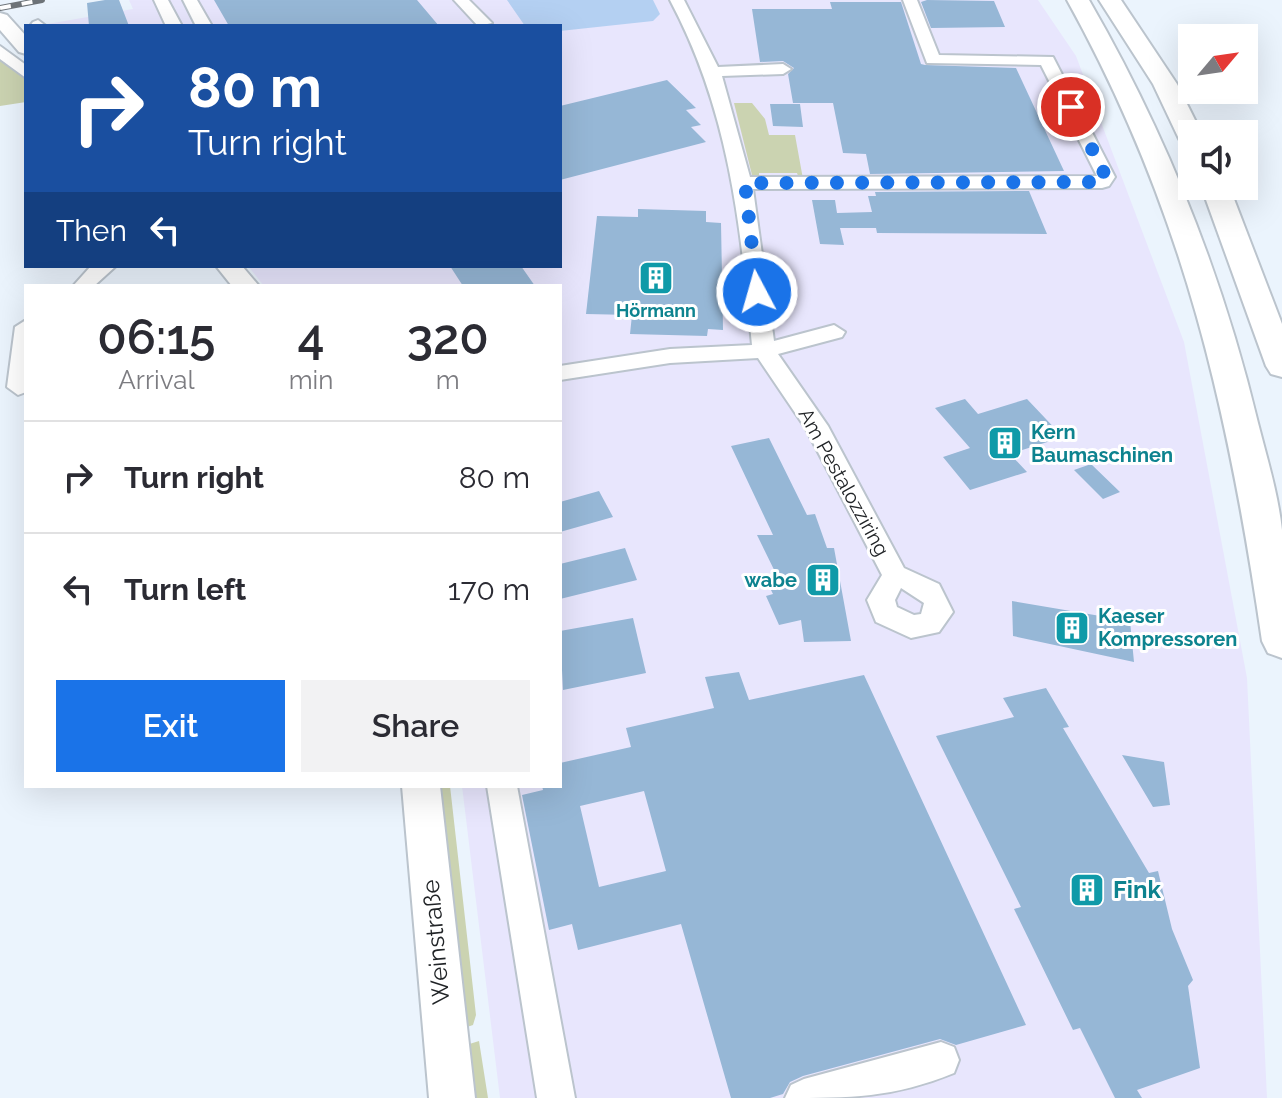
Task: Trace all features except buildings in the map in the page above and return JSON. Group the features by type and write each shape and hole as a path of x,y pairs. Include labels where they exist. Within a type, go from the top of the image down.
{"highway":[{"path":"1110,0 1165,84 1183,120"},
{"path":"1128,0 1162,60 1165,84"},
{"path":"1065,5 1100,36 1157,158 1212,314 1251,462 1282,641"},
{"path":"1220,200 1282,366"}],"main road":[{"path":"0,19 24,46"},
{"path":"230,268 244,284"},
{"name":"Weinstraße","path":"421,788 452,1098"}],"street":[{"path":"161,0 173,24"},
{"path":"190,0 203,24"},
{"path":"461,0 480,24"},
{"name":"Am Pestalozziring","path":"677,0 714,72 737,145 745,183 764,351 816,426 895,575"},
{"path":"745,183 1102,182 1106,177 1047,60 933,60 910,0"},
{"path":"0,51 24,71"},
{"path":"714,72 783,69"},
{"path":"85,284 100,268"},
{"path":"562,373 670,356 764,351 834,332"},
{"path":"18,387 24,342"},
{"path":"502,788 556,1098"},
{"path":"804,1098 941,1060"}],"shaded area":[{"path":"129,0 1038,0 1076,56 1184,342 1247,678 1267,1098 500,1098 462,788 562,788 562,284 262,284 250,268 562,268 562,24 48,24 133,9"},
{"path":"507,0 653,0 660,14 653,21 562,31 562,24 524,24"}],"green space":[{"path":"0,55 24,76 24,102 0,106"},
{"path":"734,103 752,103 765,119 769,135 795,135 803,179 799,179 797,173 759,173 759,179 753,179"},
{"path":"436,788 450,788 476,1015 473,1025 461,1029"},
{"path":"479,1041 488,1098 476,1098 463,1046"}],"railway":[{"path":"0,8 42,0"}],"place":[{"name":"Hörmann","path":"656,278"},
{"name":"Kern Baumaschinen","path":"1005,443"},
{"name":"wabe","path":"823,580"},
{"name":"Kaeser Kompressoren","path":"1072,628"},
{"name":"Fink","path":"1087,890"}],"route":[{"path":"757,292 745,183 1102,182 1106,177 1071,107"}]}
